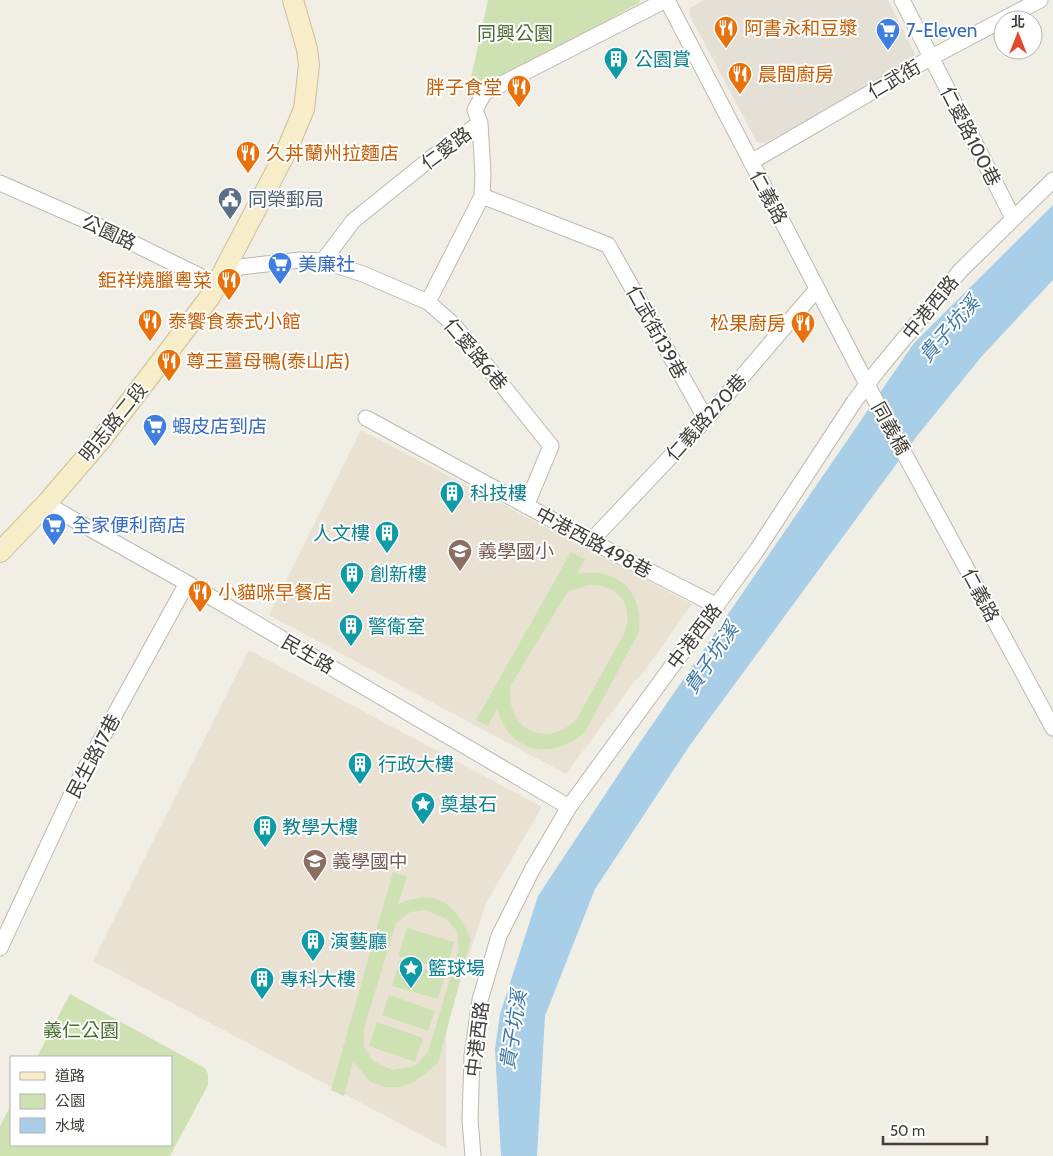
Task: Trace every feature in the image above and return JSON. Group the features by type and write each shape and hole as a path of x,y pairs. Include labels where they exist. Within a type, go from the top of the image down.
{"main road":[{"name":"明志路二段","path":"0,552 46,504 100,441 210,297 286,152 304,109 309,65 307,49 293,0"}],"street":[{"name":"仁愛路","path":"323,261 352,221 430,159 480,123 475,110 484,93 666,0"},
{"name":"仁義路","path":"666,0 870,390"},
{"name":"仁愛路100巷","path":"902,0 1013,218"},
{"name":"仁武街","path":"751,162 930,58 1040,0"},
{"path":"428,302 482,196 483,174 480,123"},
{"name":"中港西路","path":"473,1156 470,1120 472,1056 480,1000 499,936 532,870 568,807 668,668 716,606 870,390 961,270 1053,180"},
{"name":"公園路","path":"0,184 98,226 216,284"},
{"name":"仁武街139巷","path":"482,196 608,245 706,419"},
{"path":"216,284 240,267 300,260 323,261"},
{"name":"仁愛路6巷","path":"323,261 363,274 428,302 454,325 551,446 526,506"},
{"name":"仁義路220巷","path":"591,541 706,419 817,289"},
{"name":"同義橋","path":"870,390 909,463"},
{"name":"中港西路498巷","path":"366,418 591,541 716,606"},
{"name":"仁義路","path":"909,463 1053,728"},
{"name":"民生路","path":"46,504 188,583 568,807"},
{"name":"民生路17巷","path":"0,948 75,787 188,583"}],"shaded area":[{"path":"704,0 888,0 915,54 911,64 765,143 757,142 689,14 690,8"},
{"name":"義學國小","path":"361,430 692,604 641,676 638,677 566,774 269,615"},
{"name":"義學國中","path":"249,650 542,807 486,903 446,1027 446,1148 93,961"}],"green space":[{"name":"同興公園","path":"488,0 640,0 639,3 478,91 469,87"},
{"path":"571,552 585,559 577,574 605,574 616,578 625,585 637,605 639,632 585,732 559,747 533,748 522,744 511,736 503,724 497,709 488,726 476,720","holes":["589,585 599,586 616,592 625,604 627,612 625,632 576,720 564,729 552,733 540,733 529,730 520,723 514,713 511,700 511,685 569,591"]},
{"path":"393,872 407,877 398,904 412,899 424,898 443,902 458,916 471,939 438,1063 414,1082 400,1087 385,1087 371,1082 353,1062 344,1096 331,1090","holes":["426,910 446,919 457,931 459,948 428,1052 415,1066 392,1070 373,1061 364,1047 364,1028 396,923 410,912"]},
{"path":"407,928 454,942 446,970 398,956"},
{"path":"399,962 445,975 438,999 392,986"},
{"name":"義仁公園","path":"70,994 205,1068 208,1074 208,1085 170,1156 0,1156 0,1126 10,1107 10,1146 172,1146 172,1056 38,1056"},
{"path":"389,995 435,1011 428,1031 382,1015"},
{"path":"377,1022 423,1038 415,1062 369,1046"}],"water":[{"name":"貴子坑溪","path":"1053,205 1053,280 982,356 917,436 690,745 595,889 545,1016 537,1156 501,1156 495,1049 500,1014 538,896 630,757 914,343"}],"place":[{"name":"阿書永和豆漿","path":"726,49"},
{"name":"7-Eleven","path":"888,51"},
{"name":"公園賞","path":"616,80"},
{"name":"晨間廚房","path":"740,95"},
{"name":"胖子食堂","path":"519,108"},
{"name":"久丼蘭州拉麵店","path":"248,174"},
{"name":"同榮郵局","path":"230,220"},
{"name":"美廉社","path":"280,285"},
{"name":"鉅祥燒臘粵菜","path":"229,301"},
{"name":"泰饗食泰式小館","path":"150,342"},
{"name":"松果廚房","path":"803,344"},
{"name":"尊王薑母鴨(泰山店)","path":"169,382"},
{"name":"蝦皮店到店","path":"155,447"},
{"name":"科技樓","path":"452,514"},
{"name":"全家便利商店","path":"54,546"},
{"name":"人文樓","path":"387,554"},
{"name":"義學國小","path":"460,572"},
{"name":"創新樓","path":"352,595"},
{"name":"小貓咪早餐店","path":"200,613"},
{"name":"警衛室","path":"351,647"},
{"name":"行政大樓","path":"360,785"},
{"name":"奠基石","path":"423,825"},
{"name":"教學大樓","path":"265,848"},
{"name":"義學國中","path":"315,882"},
{"name":"演藝廳","path":"313,962"},
{"name":"籃球場","path":"411,989"},
{"name":"專科大樓","path":"262,1000"}]}
